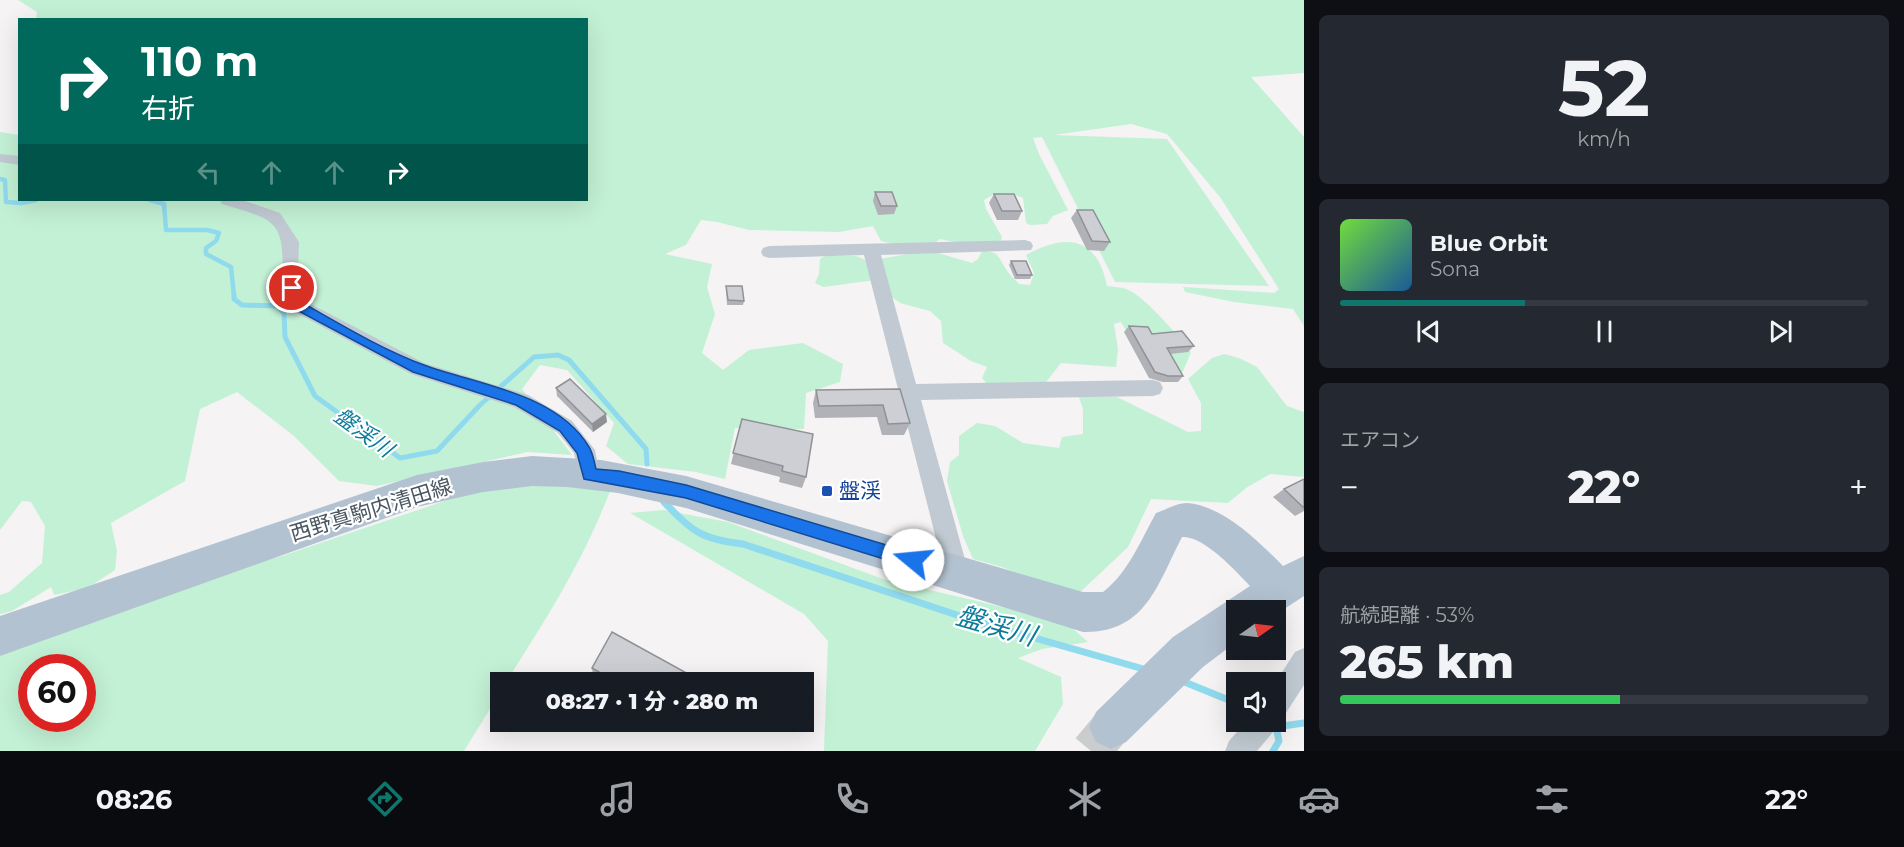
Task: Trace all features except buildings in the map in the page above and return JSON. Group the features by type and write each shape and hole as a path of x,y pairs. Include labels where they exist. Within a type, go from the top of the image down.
{"main road":[{"name":"西野真駒内清田線","path":"0,636 417,491 488,476 548,471 619,477 686,492 1083,612 1109,610 1121,602 1133,589 1169,525 1187,520 1206,526 1292,581 1263,600"},
{"path":"1111,727 1188,652 1226,625"}],"street":[{"path":"0,158 18,161"},
{"path":"231,201 274,217 285,231 291,242 289,271 295,304 418,369 521,401 565,427 584,450 590,475"},
{"path":"769,252 1025,246"},
{"path":"871,250 957,574"},
{"path":"908,392 1153,388"},
{"path":"1286,690 1304,662"},
{"path":"1239,751 1254,732"}],"green space":[{"path":"18,0 1304,0 1304,73 1251,77 1304,137 1304,326 1293,309 1234,302 1185,292 1183,287 1274,293 1279,289 1220,197 1167,134 1131,124 1054,135 1167,139 1269,286 1115,282 1042,137 1033,138 1068,210 1053,216 1047,224 1030,225 1026,223 1023,198 1008,194 994,195 984,200 986,209 1002,237 1000,244 959,243 940,239 935,243 938,253 972,263 978,259 982,251 992,252 1019,284 1030,285 1034,273 1026,255 1041,248 1067,242 1088,248 1102,269 1107,286 1126,289 1142,299 1191,352 1181,376 1142,358 1121,322 1114,324 1118,349 1116,367 1061,363 1043,386 986,383 982,378 987,367 971,361 943,343 941,321 930,311 900,303 888,294 883,279 823,287 815,283 819,274 820,259 825,256 856,256 868,261 908,254 899,245 881,241 873,226 839,232 749,230 701,220 686,245 665,254 712,264 707,287 715,314 702,353 723,370 749,350 803,343 843,364 840,382 806,393 804,429 735,428 725,479 696,472 628,464 606,446 614,423 567,370 540,365 522,389 572,455 528,452 377,486 339,481 294,436 237,392 200,409 185,481 111,523 117,551 115,570 88,588 54,595 51,587 12,611 0,614 0,595 9,592 42,563 45,526 31,502 22,501 0,530 0,132 18,135 18,201 588,201 588,18 36,18 37,12"},
{"path":"1224,354 1257,367 1287,406 1304,412 1304,477 1270,474 1246,488 1228,503 1151,499 1128,547 1075,597 1002,567 973,559 963,536 947,481 950,462 959,455 959,436 977,423 995,426 1023,443 1059,448 1062,437 1083,434 1083,409 1079,397 1117,397 1188,432 1201,431 1201,403 1188,379 1212,358"},
{"path":"563,482 610,491 600,517 563,589 512,672 490,672 490,709 464,751 0,751 0,654 136,597 282,556 483,488"},
{"path":"663,510 728,522 883,579 1028,613 1072,628 1088,642 1042,649 1018,658 1061,677 1063,704 1035,751 824,751 828,641 804,614 630,513"}],"waterway":[{"name":"盤渓川","path":"0,179 5,180 6,202 31,201"},
{"name":"盤渓川","path":"154,201 164,204 166,230 207,230 219,233 216,241 206,248 206,254 231,267 234,296"},
{"name":"盤渓川","path":"234,296 234,299 242,305 277,306 284,313 285,337 315,396 400,458 437,451 480,405 534,357 558,355 569,360 646,449 647,464"},
{"name":"盤渓川","path":"664,502 691,527 717,540 743,544 972,620 1147,670"},
{"name":"盤渓川","path":"1182,681 1226,699"},
{"name":"盤渓川","path":"1273,751 1279,741 1276,727 1304,723"}],"tunnel":[{"path":"1091,751 1111,727"}],"place":[{"name":"盤渓","path":"827,491"}],"route":[{"path":"292,288 295,304 347,333 418,369 521,401 565,427 584,450 590,475 619,477 686,492 913,560"}]}
